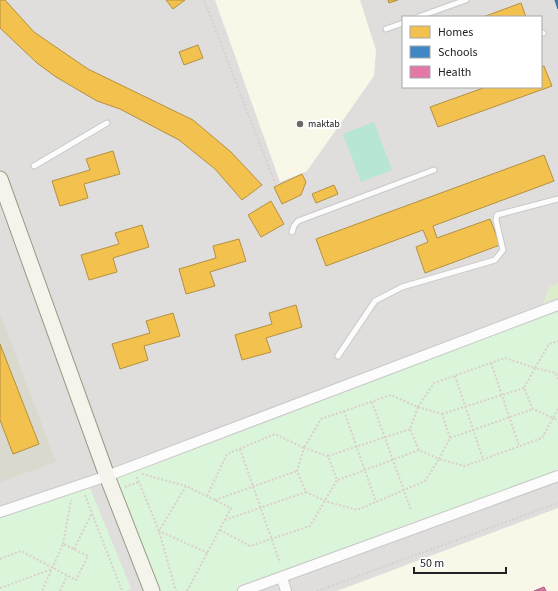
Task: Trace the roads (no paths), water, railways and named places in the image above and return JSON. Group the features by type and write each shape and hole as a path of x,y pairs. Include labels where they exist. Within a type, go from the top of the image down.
{"street":[{"path":"0,179 107,476 152,591"},
{"path":"0,512 107,476 558,305"},
{"path":"243,591 558,476"},
{"path":"282,578 286,591"}],"lane":[{"path":"421,16 466,0"},
{"path":"386,29 402,22"},
{"path":"34,166 107,123"},
{"path":"292,232 298,221 434,170"},
{"path":"338,356 375,301 402,287 495,260 502,250 496,220 497,215 558,200"}],"place":[{"name":"maktab","path":"300,124"}]}
